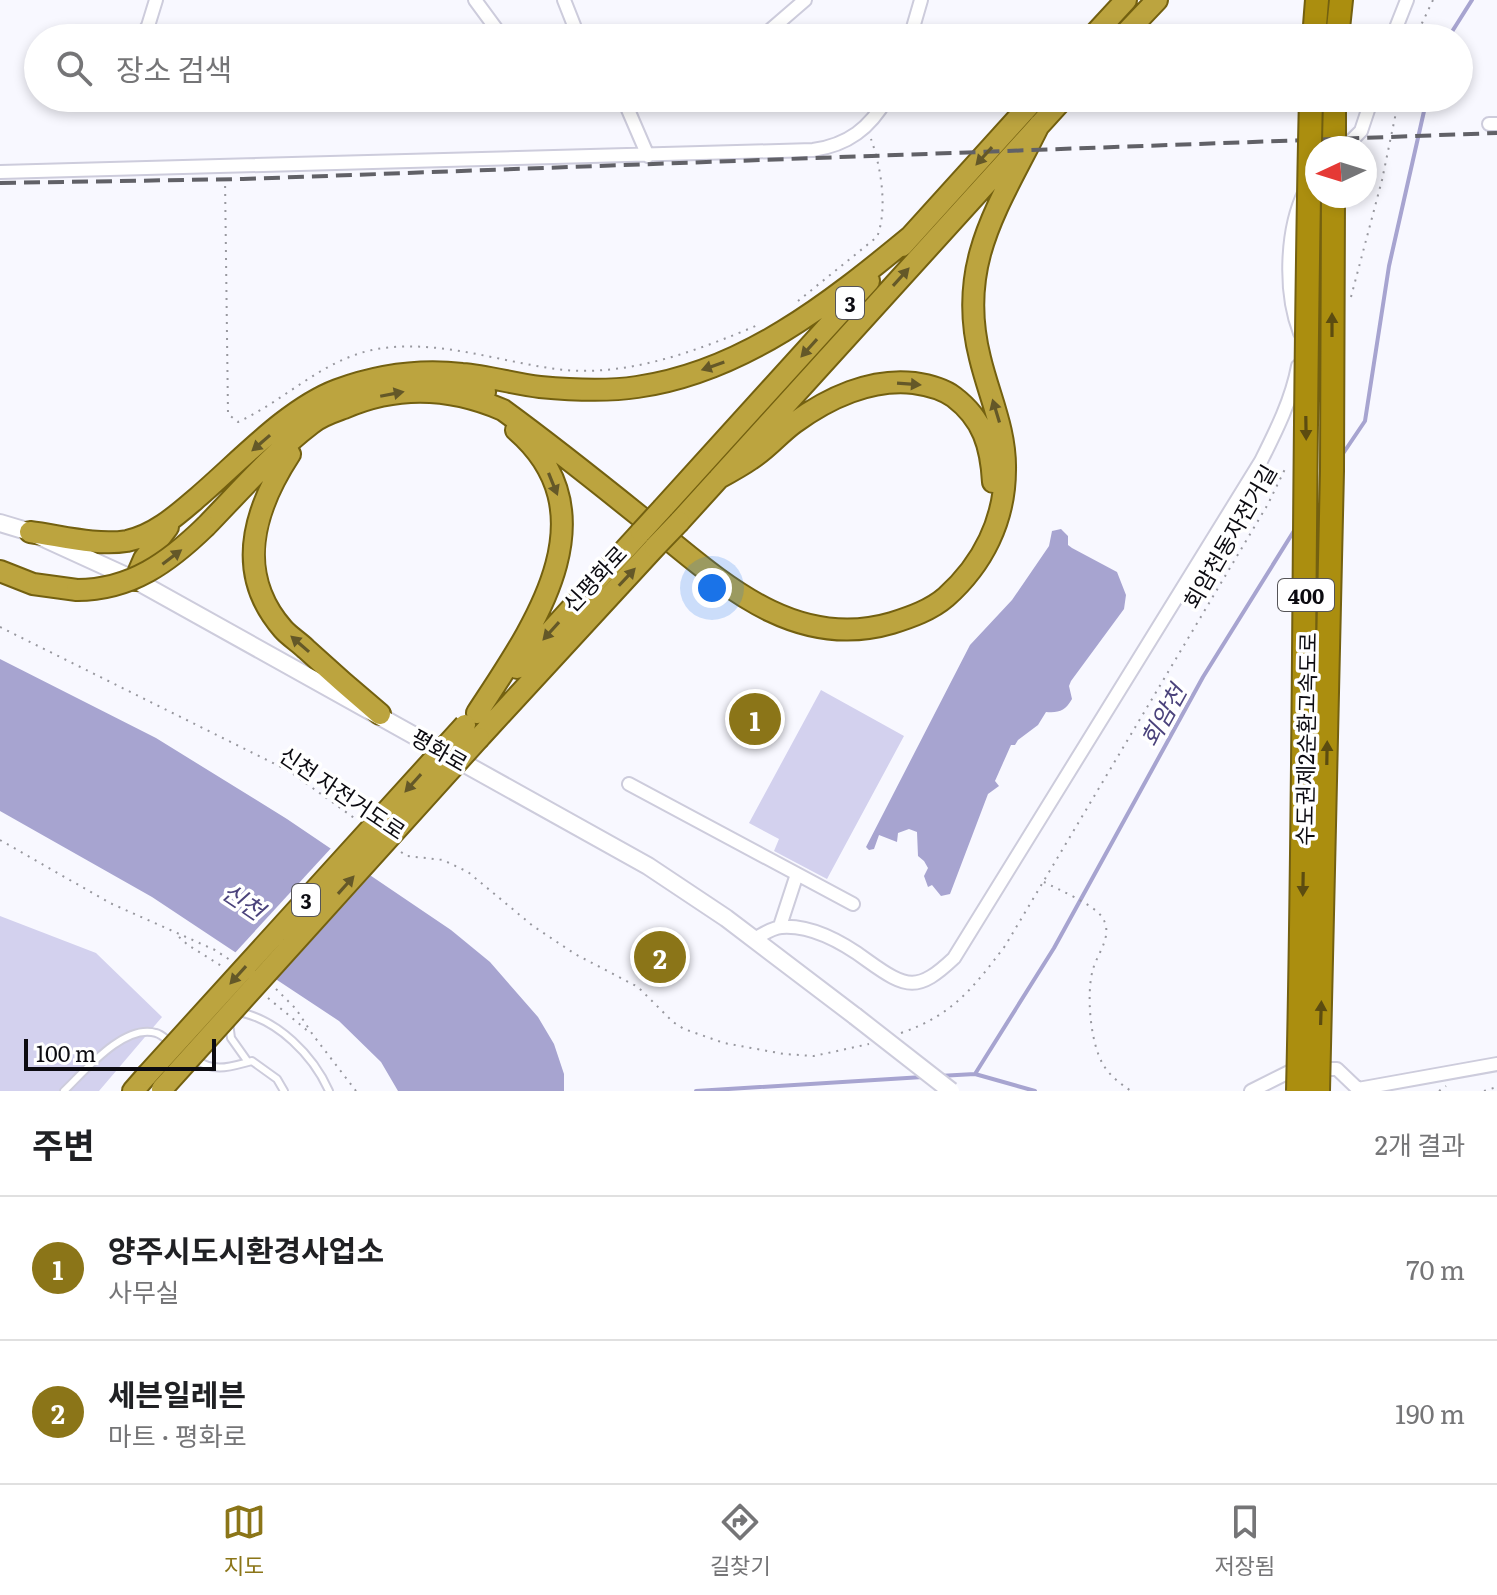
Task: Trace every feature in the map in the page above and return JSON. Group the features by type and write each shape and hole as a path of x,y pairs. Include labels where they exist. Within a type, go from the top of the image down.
{"highway":[{"path":"1104,24 1126,0"},
{"path":"1134,24 1157,0"},
{"path":"1315,24 1317,0"},
{"path":"1338,24 1341,0"},
{"name":"신평화로","path":"133,1091 156,1085 474,725 648,539 663,508 1023,112"},
{"name":"신평화로","path":"648,539 679,522 1051,112"},
{"name":"수도권제2순환고속도로","path":"1298,1091 1305,827 1306,371 1311,112"},
{"path":"1334,112 1334,136"},
{"path":"0,571 33,584 77,590 118,584 147,574 170,559 206,526 312,422 363,400 428,390 481,401 503,410 740,595 786,618 822,629 852,632 910,617 939,603 965,580 983,554 1000,516 1005,447 974,331 975,271 982,240 993,214 1039,125"},
{"name":"수도권제2순환고속도로","path":"1318,1091 1332,498 1333,208"},
{"path":"30,532 113,542 150,533 175,517 278,427 323,396 389,375 411,371 463,374 538,387 602,390 637,388 669,381 737,357 771,339 802,320 910,237"},
{"path":"437,373 494,395 520,410 743,582 789,606 825,616 856,619 885,613 930,594 946,581 978,536 993,483 987,439 968,408 949,393 929,385 904,382 878,383 853,390 825,404 794,423 753,458 719,478"},
{"path":"458,395 497,416 526,439 556,489 563,516 561,549 554,579 525,640 474,725"},
{"path":"312,422 270,486 257,524 253,568 268,606 283,629 380,714"},
{"path":"135,580 144,559 175,517"}],"main road":[{"name":"평화로","path":"0,523 30,532 135,580 648,866 754,939 951,1091"}],"street":[{"path":"149,24 156,0"},
{"path":"475,0 493,24"},
{"path":"564,0 573,24"},
{"path":"777,24 805,0"},
{"path":"914,24 921,0"},
{"path":"1398,24 1407,0"},
{"path":"629,112 648,156"},
{"path":"0,172 813,150 830,148 851,139 867,127 877,112"},
{"path":"1356,136 1367,112"},
{"path":"754,939 780,926 810,930 837,942 903,983 928,979 954,958 1201,562 1261,461 1280,421 1304,348 1290,284 1289,247 1295,211 1305,189"},
{"path":"629,784 853,904"},
{"path":"780,926 797,874"},
{"path":"1251,1091 1295,1069 1337,1069 1358,1089 1497,1064"}],"lane":[{"path":"248,1062 231,1038 228,1024 240,1011 275,1027 300,1048 322,1076 329,1091"},
{"path":"64,1091 109,1048 133,1033 155,1032 206,1068 226,1068 252,1061 277,1079 284,1091"}],"path":[{"path":"1422,24 1433,0"},
{"path":"1348,308 1382,180 1396,112"},
{"path":"798,300 877,237 882,223 882,197 874,147 867,127"},
{"path":"224,167 228,414 238,422 310,376 370,350 402,346 431,347 534,366 586,370 650,361 700,349 770,320"},
{"name":"회암천동자전거길","path":"1131,1091 1104,1067 1089,1000 1093,970 1107,931 1103,918 1095,910 1043,881 1268,504 1290,461"},
{"name":"신천 자전거도로","path":"0,627 289,771 357,819"},
{"path":"0,840 110,903 215,950 240,966"},
{"name":"신천 자전거도로","path":"394,847 407,856 443,860 468,872 533,926 575,954 613,974"},
{"path":"277,990 296,1009 356,1091"},
{"path":"1484,1091 1497,1087"}],"shaded area":[{"path":"821,690 904,736 827,879 774,851 779,839 749,823"},
{"path":"0,916 96,953 162,1017 99,1091 0,1091"}],"water":[{"path":"1061,529 1068,536 1068,545 1117,572 1126,595 1124,609 1071,681 1072,699 1067,706 1046,712 1038,725 1011,745 995,781 999,786 988,794 950,894 941,896 932,885 928,887 924,876 928,868 918,856 917,832 909,829 898,833 897,842 879,835 874,849 866,847 970,645 1012,600 1049,546 1052,531"},
{"name":"신천","path":"0,659 156,738 287,819 451,930 490,962 538,1017 554,1044 564,1074 564,1091 398,1091 381,1062 339,1021 152,897 0,811"}],"pier":[{"path":"333,846 373,873 274,982 233,955"}],"waterway":[{"name":"회암천","path":"1457,24 1472,0"},
{"name":"회암천","path":"1340,458 1365,421 1389,266 1424,112"},
{"name":"회암천","path":"939,1076 975,1074 1054,948 1203,677 1297,526"},
{"path":"975,1074 1035,1091"},
{"name":"회암천","path":"696,1091 923,1077"}],"railway":[{"path":"0,183 243,179 1497,133"}],"place":[{"name":"양주시도시환경사업소","path":"755,719"},
{"name":"세븐일레븐","path":"660,957"}]}
